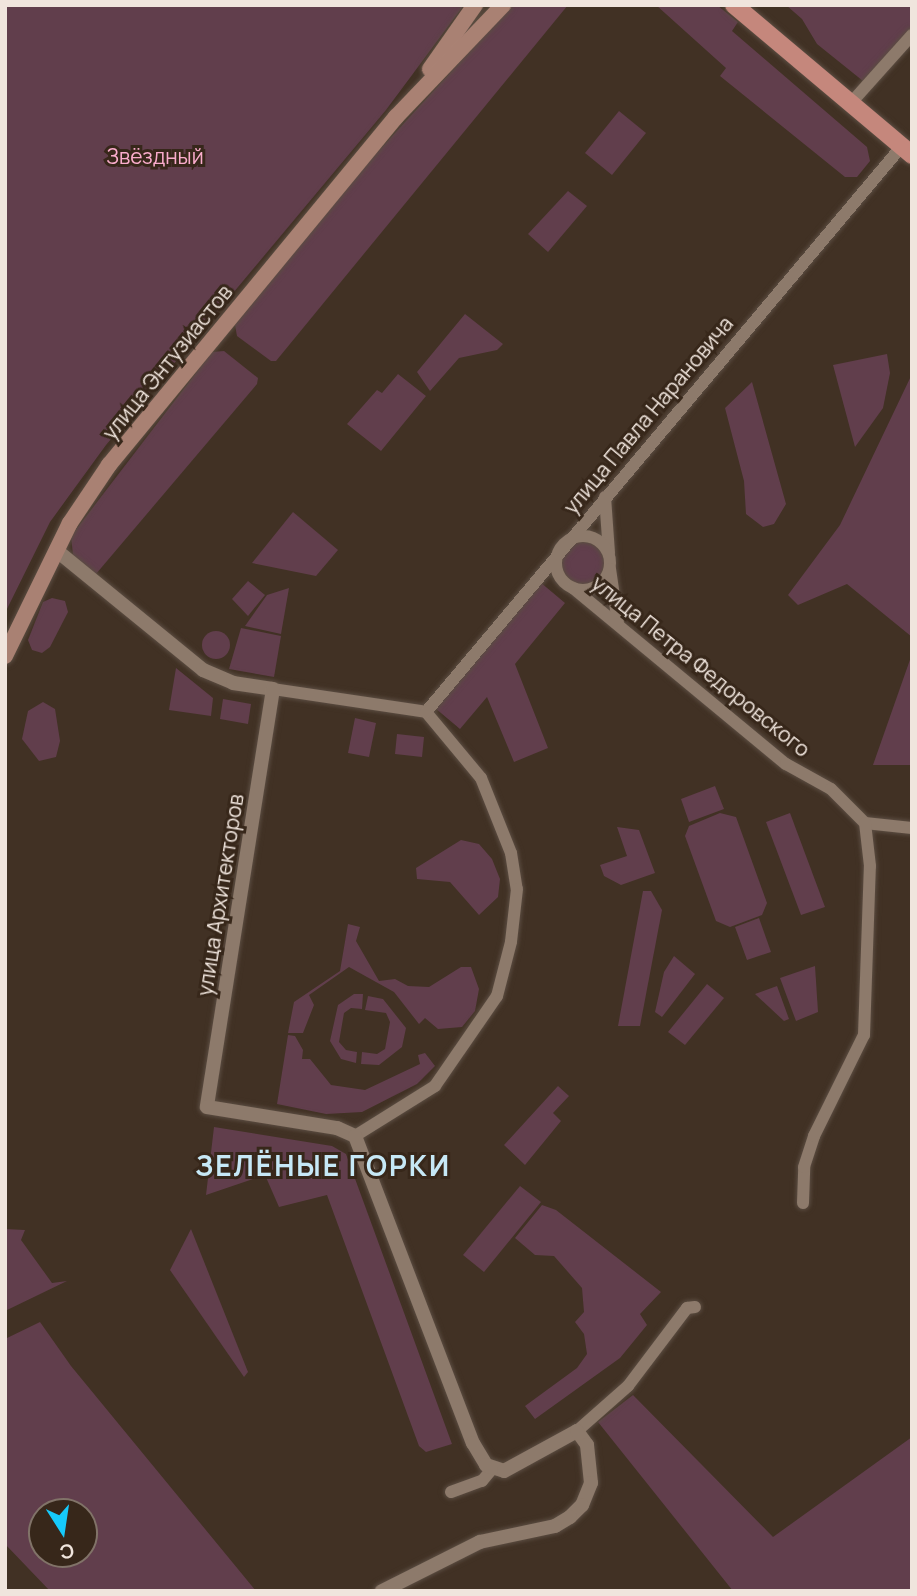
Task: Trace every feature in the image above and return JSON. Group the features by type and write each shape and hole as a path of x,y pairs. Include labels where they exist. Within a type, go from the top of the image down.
{"main road":[{"name":"улица Энтузиастов","path":"5,656 56,550 109,466 396,117 475,5"},
{"name":"улица Энтузиастов","path":"396,117 503,5"},
{"path":"734,5 907,150"}],"street":[{"path":"850,104 912,34"},
{"name":"улица Павла Нарановича","path":"426,712 547,564 907,150"},
{"path":"605,497 609,562 618,624"},
{"path":"588,537 602,544 609,562 597,586 573,588 559,576 556,564 562,547 574,538 588,537"},
{"path":"56,550 203,670 233,683 426,712 463,752 494,806 511,853 517,889 511,942 497,996 453,1065 424,1095 355,1136 479,1459 492,1469 504,1471 577,1431 628,1386 687,1308 695,1307"},
{"name":"улица Петра Федоровского","path":"547,564 559,576"},
{"name":"улица Петра Федоровского","path":"573,588 786,764 831,789 865,823"},
{"name":"улица Архитекторов","path":"273,689 207,1107 337,1128 355,1136"},
{"path":"803,1203 804,1167 814,1136 864,1035 870,866 865,823 912,828"},
{"path":"382,1591 480,1542 555,1526 570,1517 582,1505 591,1483 587,1445 577,1431"},
{"path":"452,1492 482,1481 492,1469"}],"green space":[{"name":"Звёздный","path":"5,5 464,5 386,110 106,445 50,522 5,613"},
{"path":"512,5 568,5 276,361 271,361 237,336 235,325 362,169"},
{"path":"656,5 717,5 738,22 732,31 867,147 870,161 857,177 845,177 720,76 726,68"},
{"path":"786,5 912,5 912,29 863,81 817,44 802,19"},
{"path":"619,111 646,133 612,175 585,153"},
{"path":"568,191 587,206 548,252 528,234"},
{"path":"465,314 503,344 497,350 459,358 430,391 417,372"},
{"path":"224,351 258,378 257,384 96,574 73,555 71,536 212,352"},
{"path":"887,354 890,373 883,408 855,447 833,365"},
{"path":"398,374 426,396 381,451 347,424 377,390 382,393"},
{"path":"912,374 912,637 847,584 798,605 788,595 840,525"},
{"path":"752,382 786,504 774,524 763,527 746,514 744,481 725,408"},
{"path":"293,512 338,550 316,576 252,563"},
{"path":"583,542 598,548 604,563 598,578 583,584 568,578 562,563 568,548"},
{"path":"248,581 265,595 248,616 232,599"},
{"path":"540,582 565,603 515,664 548,748 514,762 487,697 460,729 435,708"},
{"path":"289,588 281,634 245,626 267,595"},
{"path":"52,598 65,601 68,612 50,647 42,653 32,650 28,640 43,602"},
{"path":"241,628 281,636 274,677 229,669"},
{"path":"216,631 226,635 230,645 226,655 216,659 206,655 202,645 206,635"},
{"path":"912,654 912,765 873,765"},
{"path":"176,668 213,698 211,716 169,710"},
{"path":"223,699 251,704 248,724 220,719"},
{"path":"43,702 55,709 60,741 56,757 39,761 22,739 28,711"},
{"path":"355,718 376,723 369,757 348,753"},
{"path":"397,734 424,737 422,757 395,754"},
{"path":"715,786 724,809 689,822 681,799"},
{"path":"720,813 736,817 767,903 762,915 730,927 716,921 685,836 689,826"},
{"path":"790,813 825,907 801,915 766,822"},
{"path":"617,827 639,830 655,873 621,885 604,876 600,865 627,856"},
{"path":"461,840 479,844 492,859 500,879 498,897 479,915 450,882 417,879 416,868"},
{"path":"643,891 651,891 662,910 640,1026 618,1026"},
{"path":"759,918 771,952 747,960 735,927"},
{"path":"348,924 360,927 356,941 379,981 395,979 408,986 429,987 461,967 471,967 479,989 475,1011 462,1027 438,1029 425,1018 419,1024 394,992 349,967 309,995 314,1005 303,1033 288,1033 294,1002 340,971"},
{"path":"674,956 695,974 662,1017 655,1012 664,972"},
{"path":"815,966 818,1012 796,1021 780,978"},
{"path":"707,984 724,998 685,1045 668,1032"},
{"path":"777,986 789,1019 784,1021 755,994"},
{"path":"354,994 363,994 362,1009 351,1008 344,1013 339,1042 346,1050 357,1052 356,1063 341,1059 330,1041 338,1005"},
{"path":"368,996 383,999 406,1028 402,1047 379,1065 361,1064 362,1052 377,1054 385,1049 390,1022 386,1013 365,1010"},
{"path":"288,1035 295,1036 303,1050 302,1059 310,1059 331,1085 365,1090 420,1064 418,1055 425,1053 435,1066 417,1084 362,1112 326,1114 277,1104"},
{"path":"558,1086 569,1096 553,1113 561,1121 525,1165 504,1145"},
{"path":"214,1127 332,1146 346,1154 452,1444 426,1452 419,1446 327,1195 279,1207 265,1175 206,1195"},
{"path":"520,1186 541,1202 484,1272 463,1255"},
{"path":"542,1205 556,1210 661,1292 640,1314 647,1325 620,1358 535,1419 525,1406 577,1368 587,1354 584,1334 575,1322 584,1312 582,1288 554,1256 535,1255 515,1238"},
{"path":"5,1229 25,1230 21,1240 52,1283 67,1281 5,1311"},
{"path":"191,1229 248,1372 244,1377 170,1270"},
{"path":"40,1322 71,1366 256,1591 50,1591 5,1544 5,1339"},
{"path":"633,1395 773,1537 912,1437 912,1591 733,1591 598,1422"}],"district":[{"name":"ЗЕЛЁНЫЕ ГОРКИ","path":"323,1165"}]}
